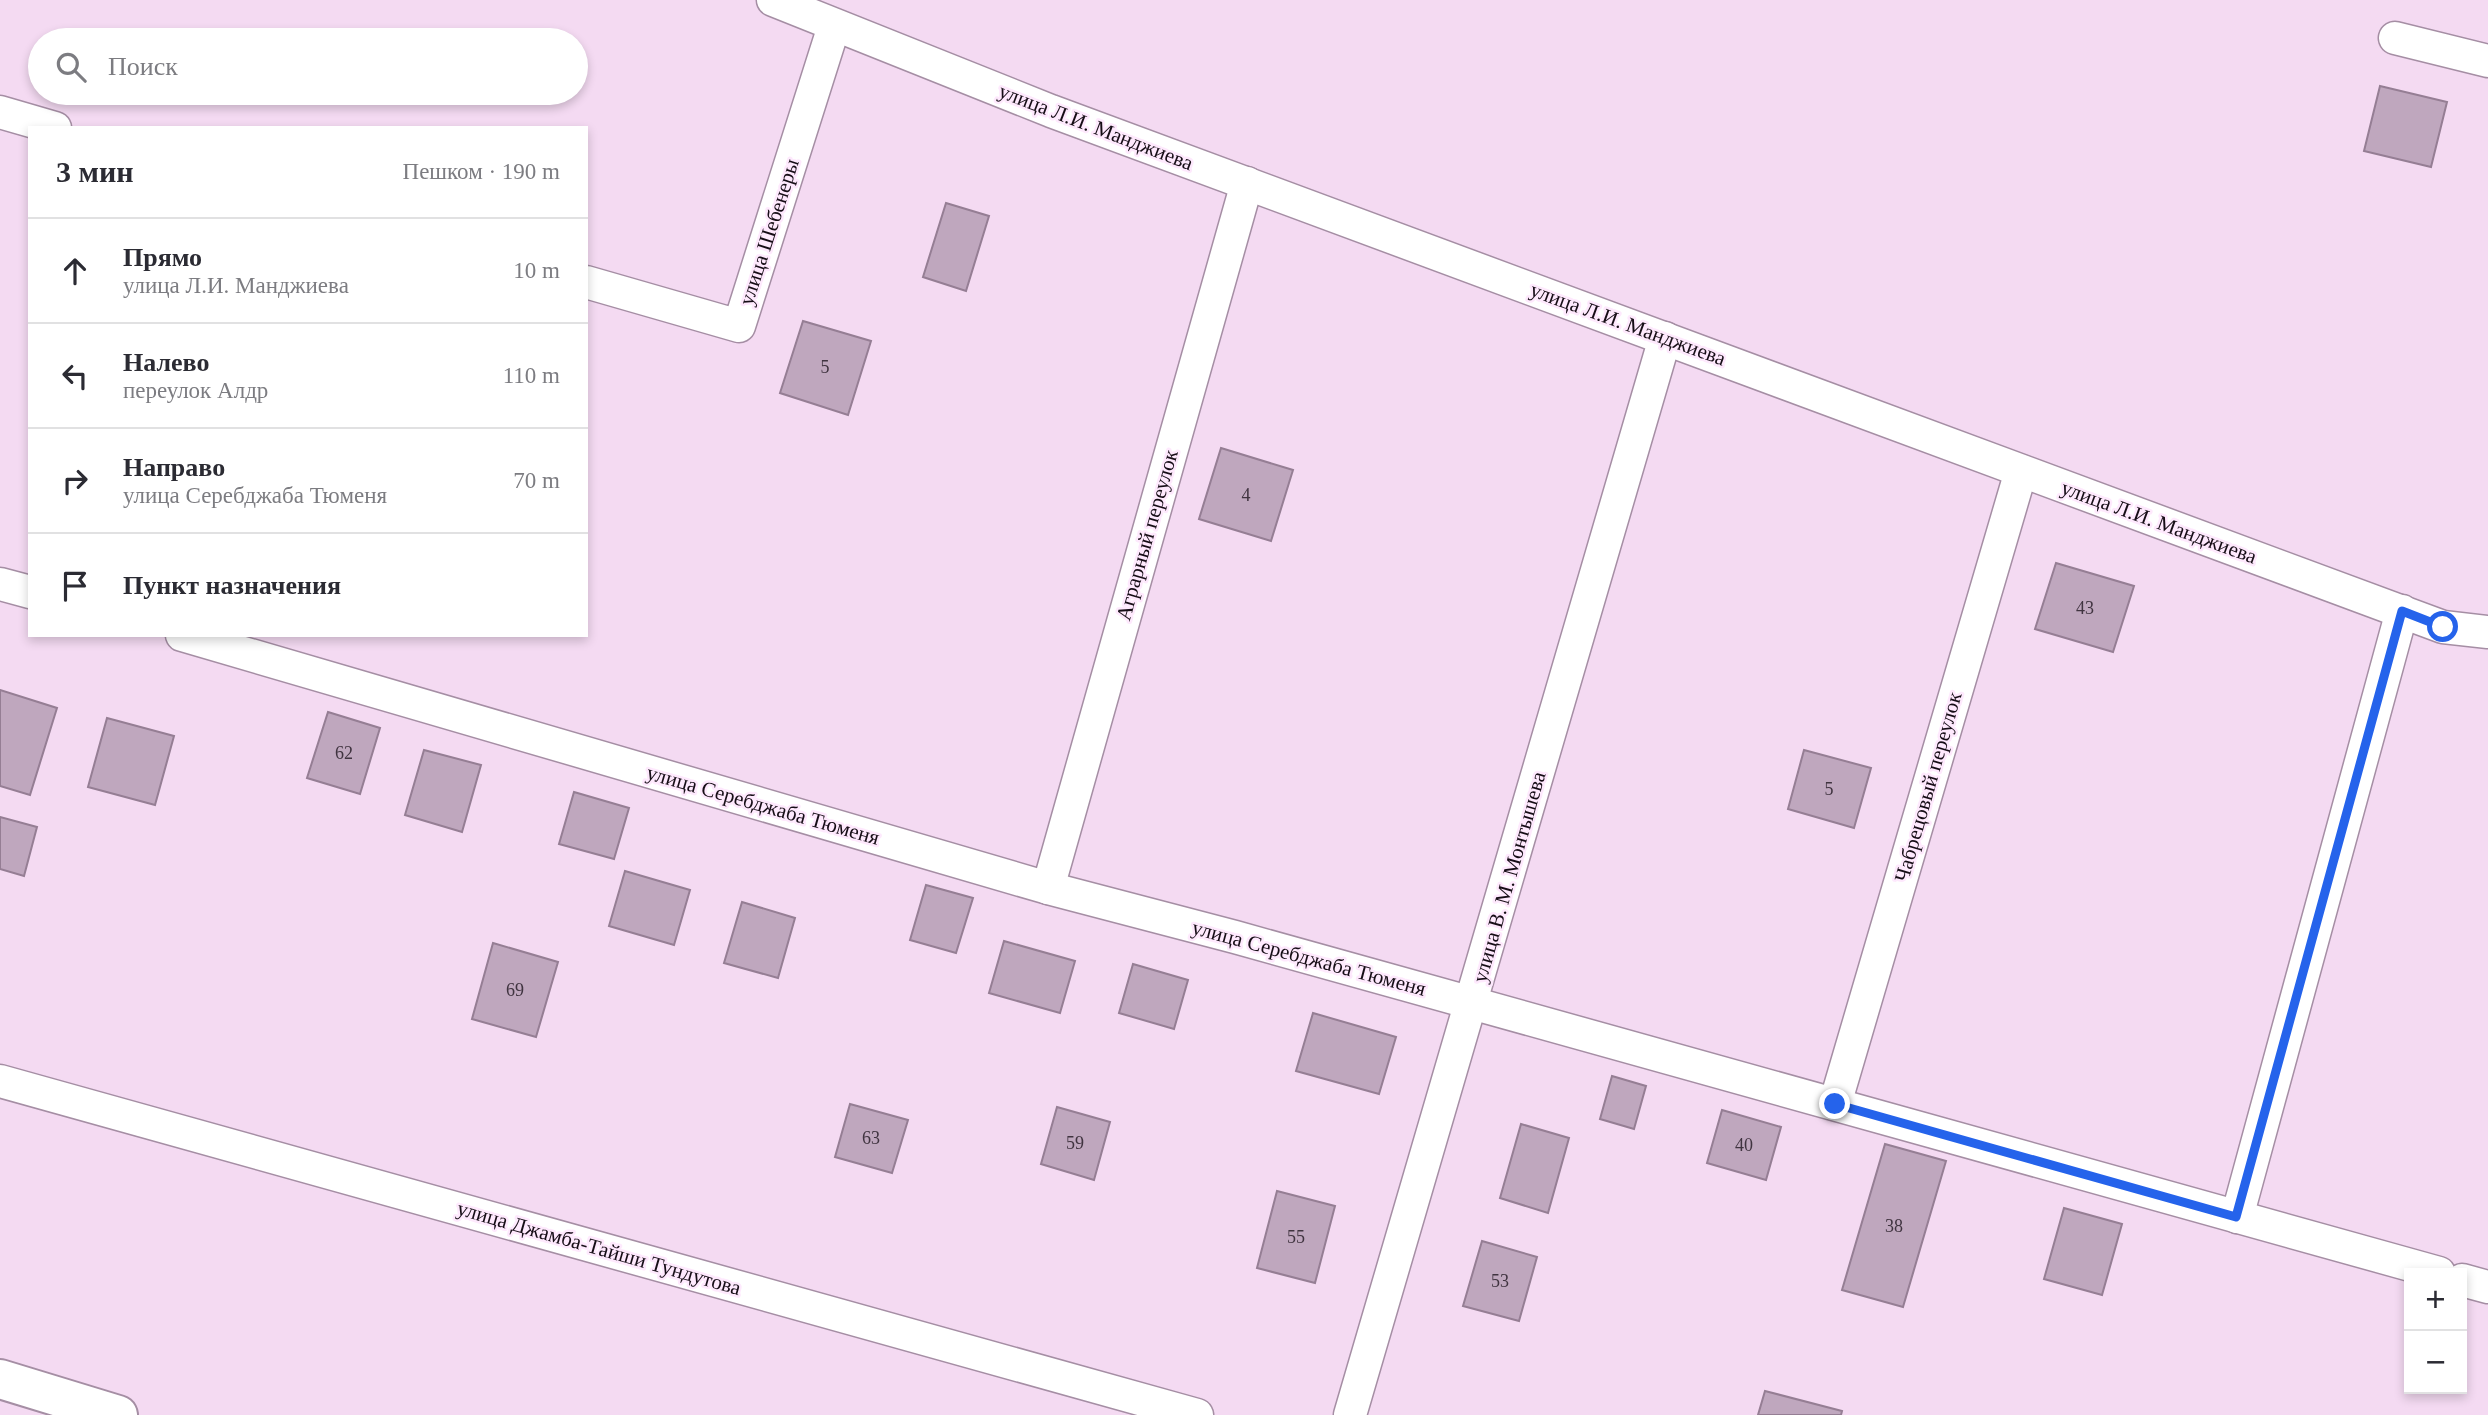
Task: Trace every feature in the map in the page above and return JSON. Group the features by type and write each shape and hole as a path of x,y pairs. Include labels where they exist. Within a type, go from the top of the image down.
{"highway":[{"path":"0,1379 118,1415"}],"street":[{"name":"улица Л.И. Манджиева","path":"773,0 1051,111 2443,627 2488,632"},
{"name":"улица Шебенеры","path":"588,283 738,326 834,26"},
{"path":"2395,38 2488,61"},
{"path":"0,112 48,126"},
{"name":"Аграрный переулок","path":"1048,888 1247,183"},
{"name":"улица В. М. Монтышева","path":"1350,1415 1665,338"},
{"name":"Чабрецовый переулок","path":"1835,1104 2021,471"},
{"path":"0,584 28,591"},
{"path":"2236,1217 2402,611"},
{"name":"улица Серебджаба Тюменя","path":"189,637 1048,888 1236,937 2421,1268"},
{"name":"улица Джамба-Тайши Тундутова","path":"0,1081 1197,1415"},
{"path":"2467,1281 2488,1287"}],"building":[{"path":"2380,86 2447,102 2431,167 2364,151"},
{"path":"946,203 989,216 966,291 923,277"},
{"path":"803,321 871,341 848,415 780,393"},
{"path":"1221,448 1293,470 1271,541 1199,519"},
{"path":"2056,563 2134,586 2113,652 2035,629"},
{"path":"0,690 57,708 30,795 0,786"},
{"path":"328,712 380,728 360,794 307,778"},
{"path":"107,718 174,736 155,805 88,787"},
{"path":"424,750 481,765 462,832 405,815"},
{"path":"1804,750 1871,768 1854,828 1788,809"},
{"path":"574,792 629,808 614,859 559,844"},
{"path":"0,817 37,827 24,876 0,869"},
{"path":"625,871 690,890 674,945 609,926"},
{"path":"926,885 973,898 956,953 910,940"},
{"path":"742,902 795,918 778,978 724,963"},
{"path":"1004,941 1075,961 1060,1013 989,993"},
{"path":"493,943 558,962 536,1037 472,1019"},
{"path":"1133,964 1188,980 1174,1029 1119,1013"},
{"path":"1313,1013 1396,1037 1379,1094 1296,1071"},
{"path":"1612,1076 1646,1086 1634,1129 1600,1119"},
{"path":"850,1104 908,1120 892,1173 835,1157"},
{"path":"1057,1107 1110,1122 1094,1180 1041,1164"},
{"path":"1722,1110 1781,1127 1766,1180 1707,1163"},
{"path":"1521,1124 1569,1138 1548,1213 1500,1198"},
{"path":"1885,1144 1946,1161 1903,1307 1842,1290"},
{"path":"1277,1191 1335,1206 1315,1283 1257,1268"},
{"path":"2064,1208 2122,1224 2102,1295 2044,1279"},
{"path":"1482,1241 1537,1257 1519,1321 1463,1306"},
{"path":"1765,1391 1842,1411 1841,1415 1758,1415"}],"route":[{"path":"1835,1104 2236,1217 2402,611 2443,627"}]}
